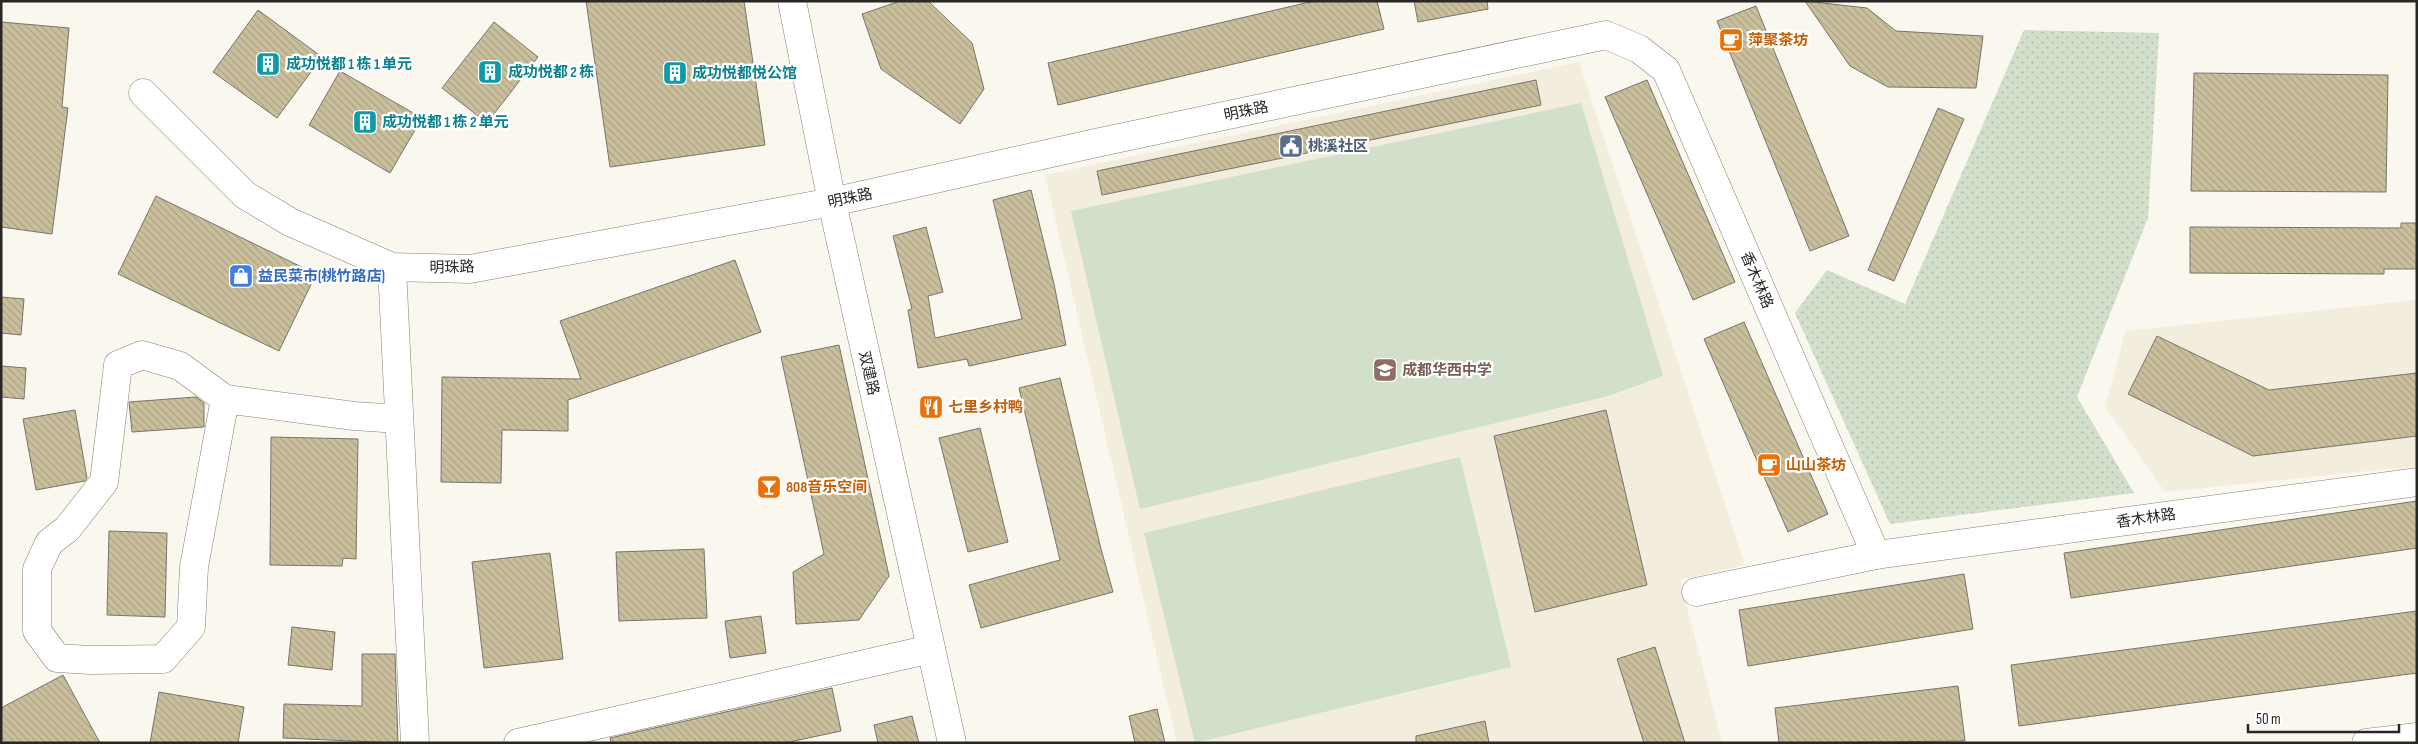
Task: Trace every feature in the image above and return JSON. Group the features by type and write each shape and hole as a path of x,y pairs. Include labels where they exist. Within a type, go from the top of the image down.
{"street":[{"name":"双建路","path":"792,1 832,202 952,743"},
{"name":"明珠路","path":"143,93 244,195 290,222 392,267 470,269 832,202 1606,34"},
{"name":"香木林路","path":"1606,34 1639,49 1666,70 1876,555"},
{"path":"392,267 415,743"},
{"path":"225,400 194,567 190,627 163,659 90,660 57,658 37,631 37,569 49,544 67,528 104,482 118,365 142,355 180,366 225,400 354,416 400,419"},
{"name":"香木林路","path":"1696,592 1876,555 2417,482"},
{"path":"518,743 931,649"},
{"path":"2366,743 2417,737"}],"shaded area":[{"name":"成都华西中学","path":"1579,62 1745,565 1680,580 1722,743 1177,743 1045,175"},
{"path":"2417,300 2417,466 2165,492 2105,407 2126,331"}],"green space":[{"path":"2024,30 2159,33 2148,218 2077,397 2134,493 1890,524 1795,313 1827,270 1905,304"},
{"path":"1581,103 1663,376 1608,396 1140,509 1071,211"},
{"path":"1460,457 1511,667 1195,743 1144,533"}],"building":[{"name":"成功悦都悦公馆","path":"586,1 744,1 765,145 610,167"},
{"path":"900,1 928,1 972,43 984,89 960,124 881,69 862,14"},
{"path":"1314,1 1377,1 1384,29 1058,105 1048,63"},
{"path":"1414,1 1487,1 1488,9 1418,22"},
{"path":"1805,1 1867,8 1896,31 1983,36 1976,88 1888,87 1850,66"},
{"path":"1756,6 1849,236 1810,251 1717,21"},
{"name":"成功悦都 1 栋 1 单元","path":"258,10 322,57 277,118 213,72"},
{"path":"1,22 69,28 62,107 68,108 52,234 1,227"},
{"name":"成功悦都 2 栋","path":"494,22 538,57 487,123 442,88"},
{"name":"成功悦都 1 栋 2 单元","path":"340,71 422,118 390,173 309,125"},
{"path":"2194,73 2388,75 2386,192 2191,191"},
{"path":"1536,80 1541,105 1102,195 1097,171"},
{"path":"1647,80 1735,282 1693,300 1605,97"},
{"path":"1938,108 1964,119 1894,281 1868,270"},
{"path":"1031,190 1054,284 1066,345 969,366 967,359 918,368 908,310 912,309 893,236 926,227 943,292 928,296 935,338 1022,319 993,200"},
{"path":"156,196 316,274 279,351 118,274"},
{"path":"2401,223 2417,223 2417,269 2384,269 2384,274 2190,273 2190,227 2401,228"},
{"path":"735,260 761,332 568,400 568,431 502,430 501,483 441,482 442,377 581,379 560,321"},
{"path":"1,297 24,299 21,335 1,333"},
{"path":"1744,322 1828,514 1788,532 1704,339"},
{"path":"2157,336 2269,390 2417,373 2417,436 2253,456 2128,394"},
{"path":"839,345 889,576 859,620 796,624 793,572 824,554 781,357"},
{"path":"1,366 26,368 24,399 1,397"},
{"path":"1060,378 1113,592 981,628 969,585 1060,560 1019,388"},
{"path":"196,397 204,403 204,427 132,432 129,402"},
{"path":"75,410 87,478 85,481 36,490 23,419"},
{"path":"1606,410 1647,585 1535,612 1494,436"},
{"path":"980,428 1008,542 968,552 939,438"},
{"path":"271,437 358,439 356,559 343,558 342,566 270,565"},
{"path":"2417,501 2417,548 2071,598 2064,553"},
{"path":"109,531 167,533 165,617 107,615"},
{"path":"704,549 707,618 619,621 616,552"},
{"path":"550,553 563,659 484,668 472,562"},
{"path":"1964,574 1973,629 1748,666 1739,610"},
{"path":"2417,611 2417,673 2019,726 2011,665"},
{"path":"761,616 766,653 730,658 725,621"},
{"path":"292,627 335,632 332,670 288,665"},
{"path":"1655,647 1685,743 1644,743 1617,659"},
{"path":"362,654 395,654 398,743 283,738 284,704 362,706"},
{"path":"63,675 100,743 1,743 1,708"},
{"path":"1958,686 1965,741 1779,743 1775,708"},
{"path":"832,688 841,731 785,743 611,743 610,738"},
{"path":"159,692 244,707 238,743 150,743"},
{"path":"1157,709 1165,743 1135,743 1129,716"},
{"path":"912,716 919,743 878,743 874,725"},
{"path":"1485,721 1489,743 1416,743 1416,736"}],"place":[{"name":"萍聚茶坊","path":"1731,40"},
{"name":"成功悦都 1 栋 1 单元","path":"268,64"},
{"name":"成功悦都 2 栋","path":"490,72"},
{"name":"成功悦都悦公馆","path":"675,73"},
{"name":"成功悦都 1 栋 2 单元","path":"365,122"},
{"name":"桃溪社区","path":"1291,146"},
{"name":"益民菜市(桃竹路店)","path":"241,276"},
{"name":"成都华西中学","path":"1385,370"},
{"name":"七里乡村鸭","path":"931,407"},
{"name":"山山茶坊","path":"1769,465"},
{"name":"808音乐空间","path":"769,487"}]}
